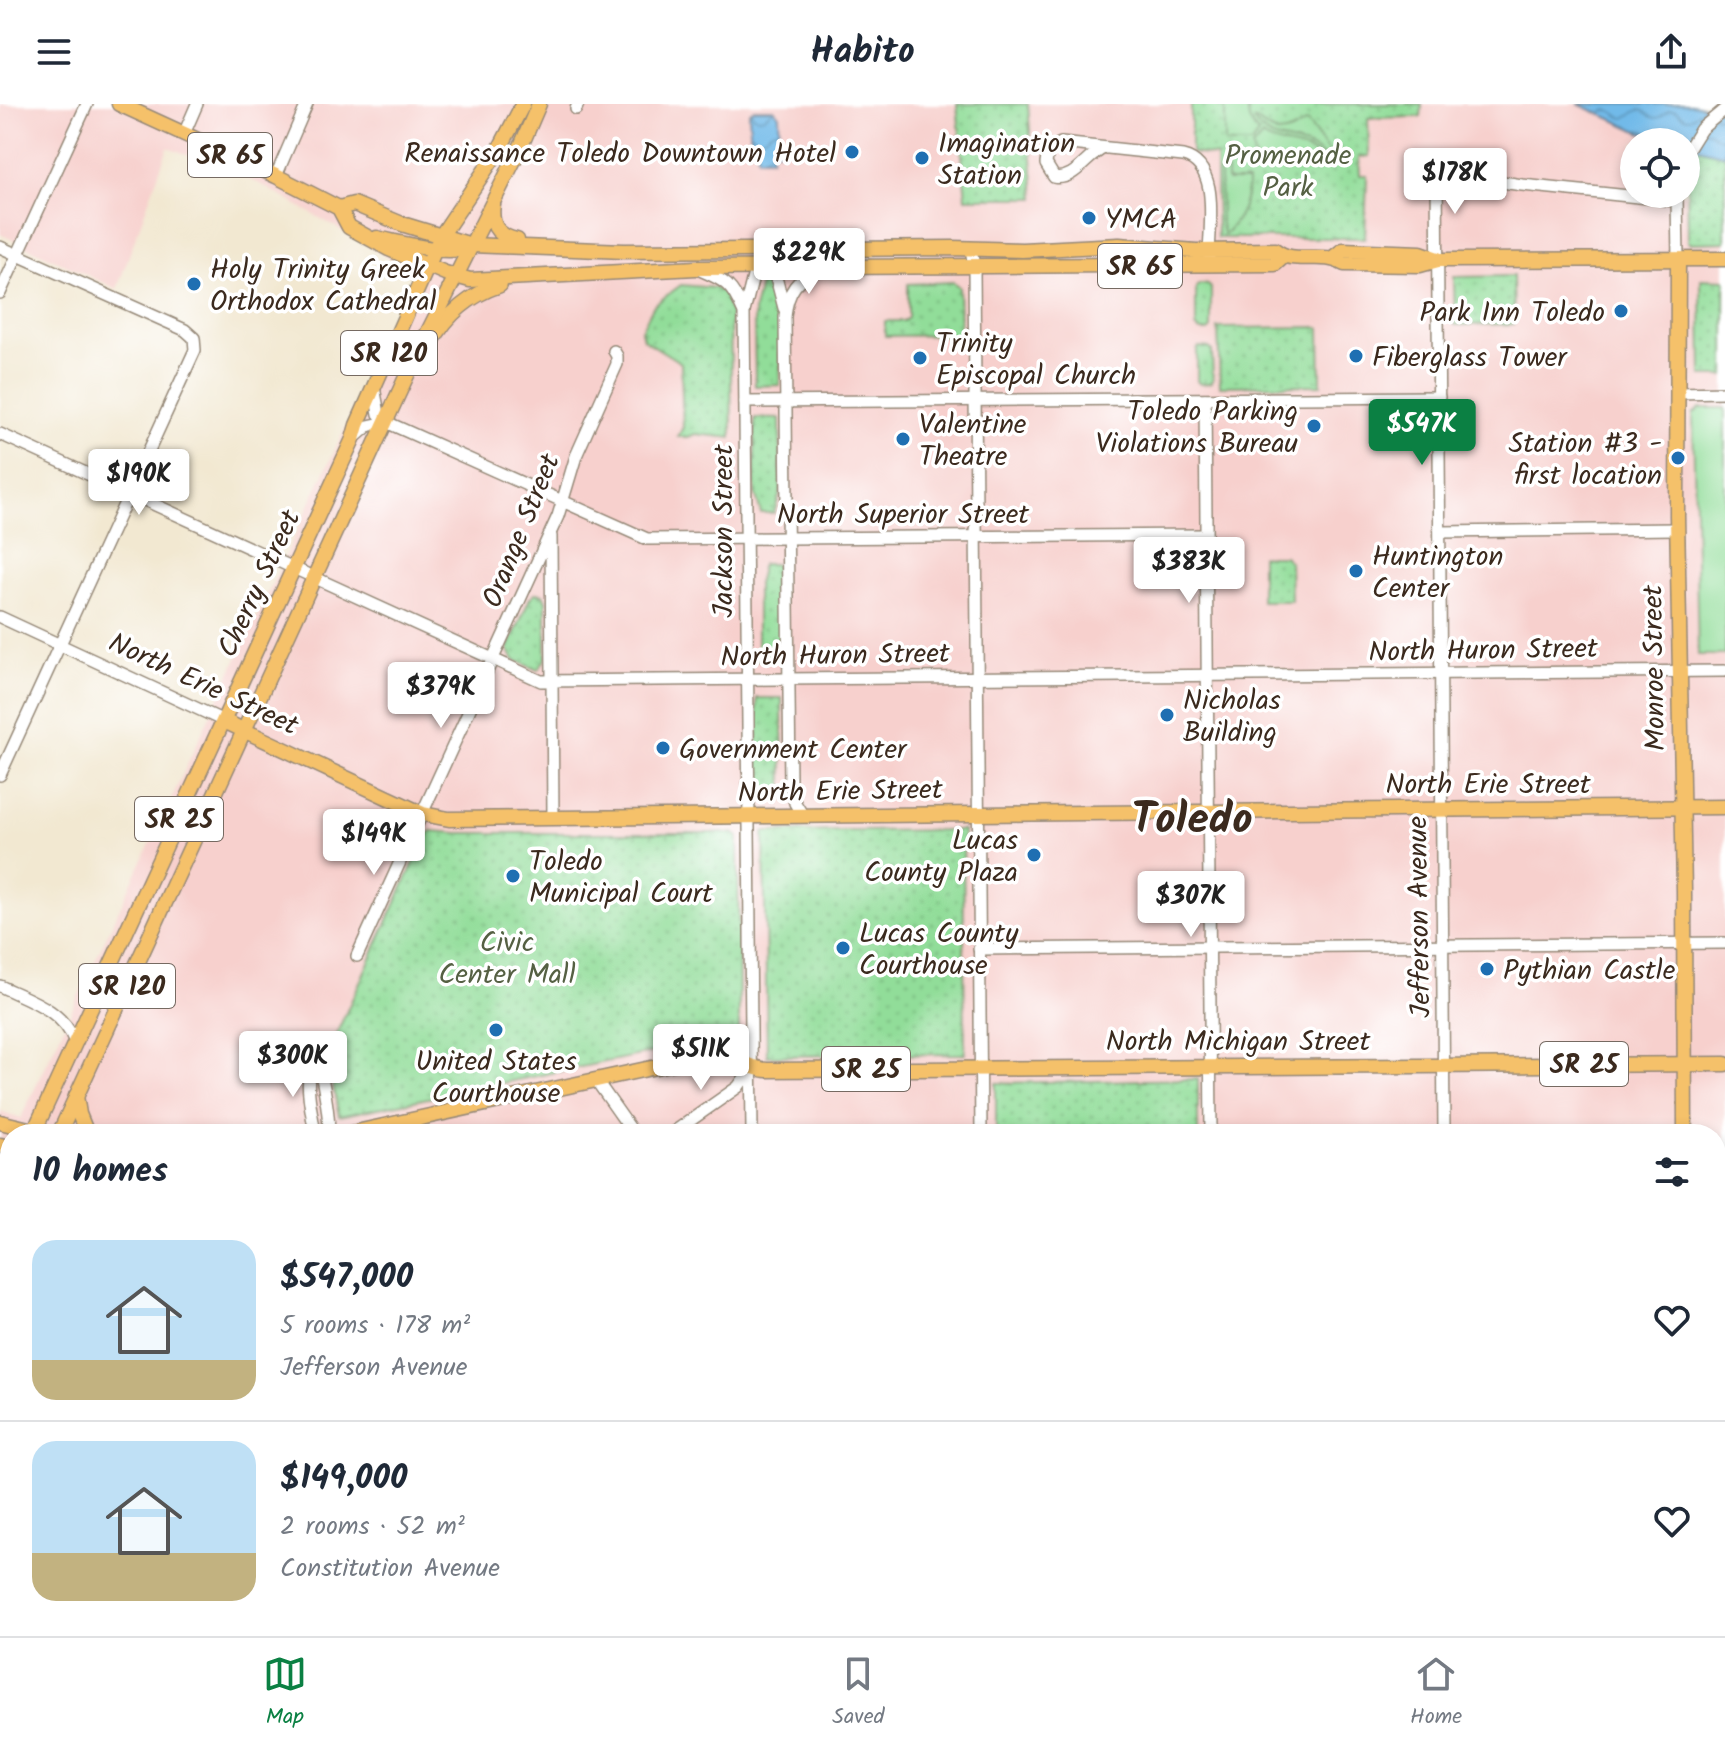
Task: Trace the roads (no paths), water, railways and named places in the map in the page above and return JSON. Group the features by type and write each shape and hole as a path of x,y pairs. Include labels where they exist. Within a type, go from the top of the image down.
{"main road":[{"name":"SR 65","path":"119,104 339,208 349,227 428,267 455,277 486,281 696,268 1156,266 1209,257"},
{"name":"Cherry Street","path":"43,1124 75,1042 353,439 439,242 500,148 523,104"},
{"name":"Cherry Street","path":"63,1124 313,578 539,104"},
{"path":"496,196 492,217 499,234 551,248"},
{"name":"SR 65","path":"339,208 354,204 439,242 471,245 765,251 1022,250 1119,245 1275,264 1283,257 1334,257 1344,264 1420,265 1438,260 1678,260"},
{"path":"363,235 439,242"},
{"path":"1077,248 1073,258 1081,267"},
{"path":"1155,248 1160,258 1156,266"},
{"path":"1678,260 1725,259"},
{"name":"Monroe Street","path":"1678,260 1678,671 1683,808 1685,1124"},
{"path":"406,381 419,367 438,332 459,308 485,291 531,277"},
{"name":"North Erie Street","path":"224,721 423,814 470,820 1725,807"},
{"name":"SR 25","path":"393,1124 712,1057 731,1059 751,1068"},
{"name":"North Michigan Street","path":"751,1068 1725,1064"},
{"path":"76,1096 82,1124"}],"street":[{"path":"0,293 87,104"},
{"path":"184,134 197,104"},
{"path":"276,176 307,104"},
{"path":"1700,131 1725,109"},
{"path":"1104,148 1091,154 1077,171 1065,178 1054,177 1046,164 1048,150 1061,143 1183,156 1195,160 1209,180 1209,257"},
{"name":"Jefferson Avenue","path":"1444,1124 1437,172 1522,185 1620,193"},
{"name":"Monroe Street","path":"1677,208 1678,260"},
{"path":"0,247 185,330 194,338 195,350 0,775"},
{"path":"971,249 974,267 981,1124"},
{"path":"765,251 777,281 785,317"},
{"name":"Jackson Street","path":"752,1124 744,312 755,269 765,251"},
{"path":"696,268 724,280 737,296 744,312"},
{"path":"803,816 795,803 790,784 785,317 788,294 809,273 824,268"},
{"name":"Orange Street","path":"357,956 551,532 576,456 617,364 614,351"},
{"path":"353,439 368,426 386,422 379,414 374,387"},
{"path":"1677,393 1725,392"},
{"path":"745,402 1439,397"},
{"path":"1205,399 1211,1124"},
{"name":"North Superior Street","path":"386,422 647,539 1206,535"},
{"name":"North Huron Street","path":"0,434 535,680 1725,671"},
{"path":"1441,532 1677,529"},
{"path":"551,532 553,819"},
{"name":"North Erie Street","path":"0,617 224,721"},
{"path":"979,949 1725,943"},
{"path":"0,986 50,1010 65,1024 75,1042"},
{"path":"313,1124 310,1066 316,1058 321,1068 331,1124"},
{"path":"685,1124 738,1087 751,1068"},
{"path":"596,1080 627,1124"}],"water":[{"path":"1578,104 1693,104 1725,112 1725,155 1700,149 1700,128 1631,128"},
{"path":"754,109 774,109 779,115 780,150 772,151 772,158 758,158 757,150 751,150 749,113"}],"place":[{"name":"Renaissance Toledo Downtown Hotel","path":"852,152"},
{"name":"Imagination Station","path":"922,158"},
{"name":"YMCA","path":"1089,218"},
{"name":"Holy Trinity Greek Orthodox Cathedral","path":"194,284"},
{"name":"Park Inn Toledo","path":"1621,311"},
{"name":"Fiberglass Tower","path":"1356,356"},
{"name":"Trinity Episcopal Church","path":"920,358"},
{"name":"Toledo Parking Violations Bureau","path":"1314,426"},
{"name":"Valentine Theatre","path":"903,439"},
{"name":"Station #3 - first location","path":"1678,458"},
{"name":"Huntington Center","path":"1356,571"},
{"name":"Nicholas Building","path":"1167,715"},
{"name":"Government Center","path":"663,748"},
{"name":"Lucas County Plaza","path":"1034,855"},
{"name":"Toledo Municipal Court","path":"513,876"},
{"name":"Lucas County Courthouse","path":"843,948"},
{"name":"Pythian Castle","path":"1487,969"},
{"name":"United States Courthouse","path":"496,1030"}],"district":[{"name":"Toledo","path":"1192,818"}],"park label":[{"name":"Promenade Park","path":"1288,170"},
{"name":"Civic Center Mall","path":"507,957"}]}
